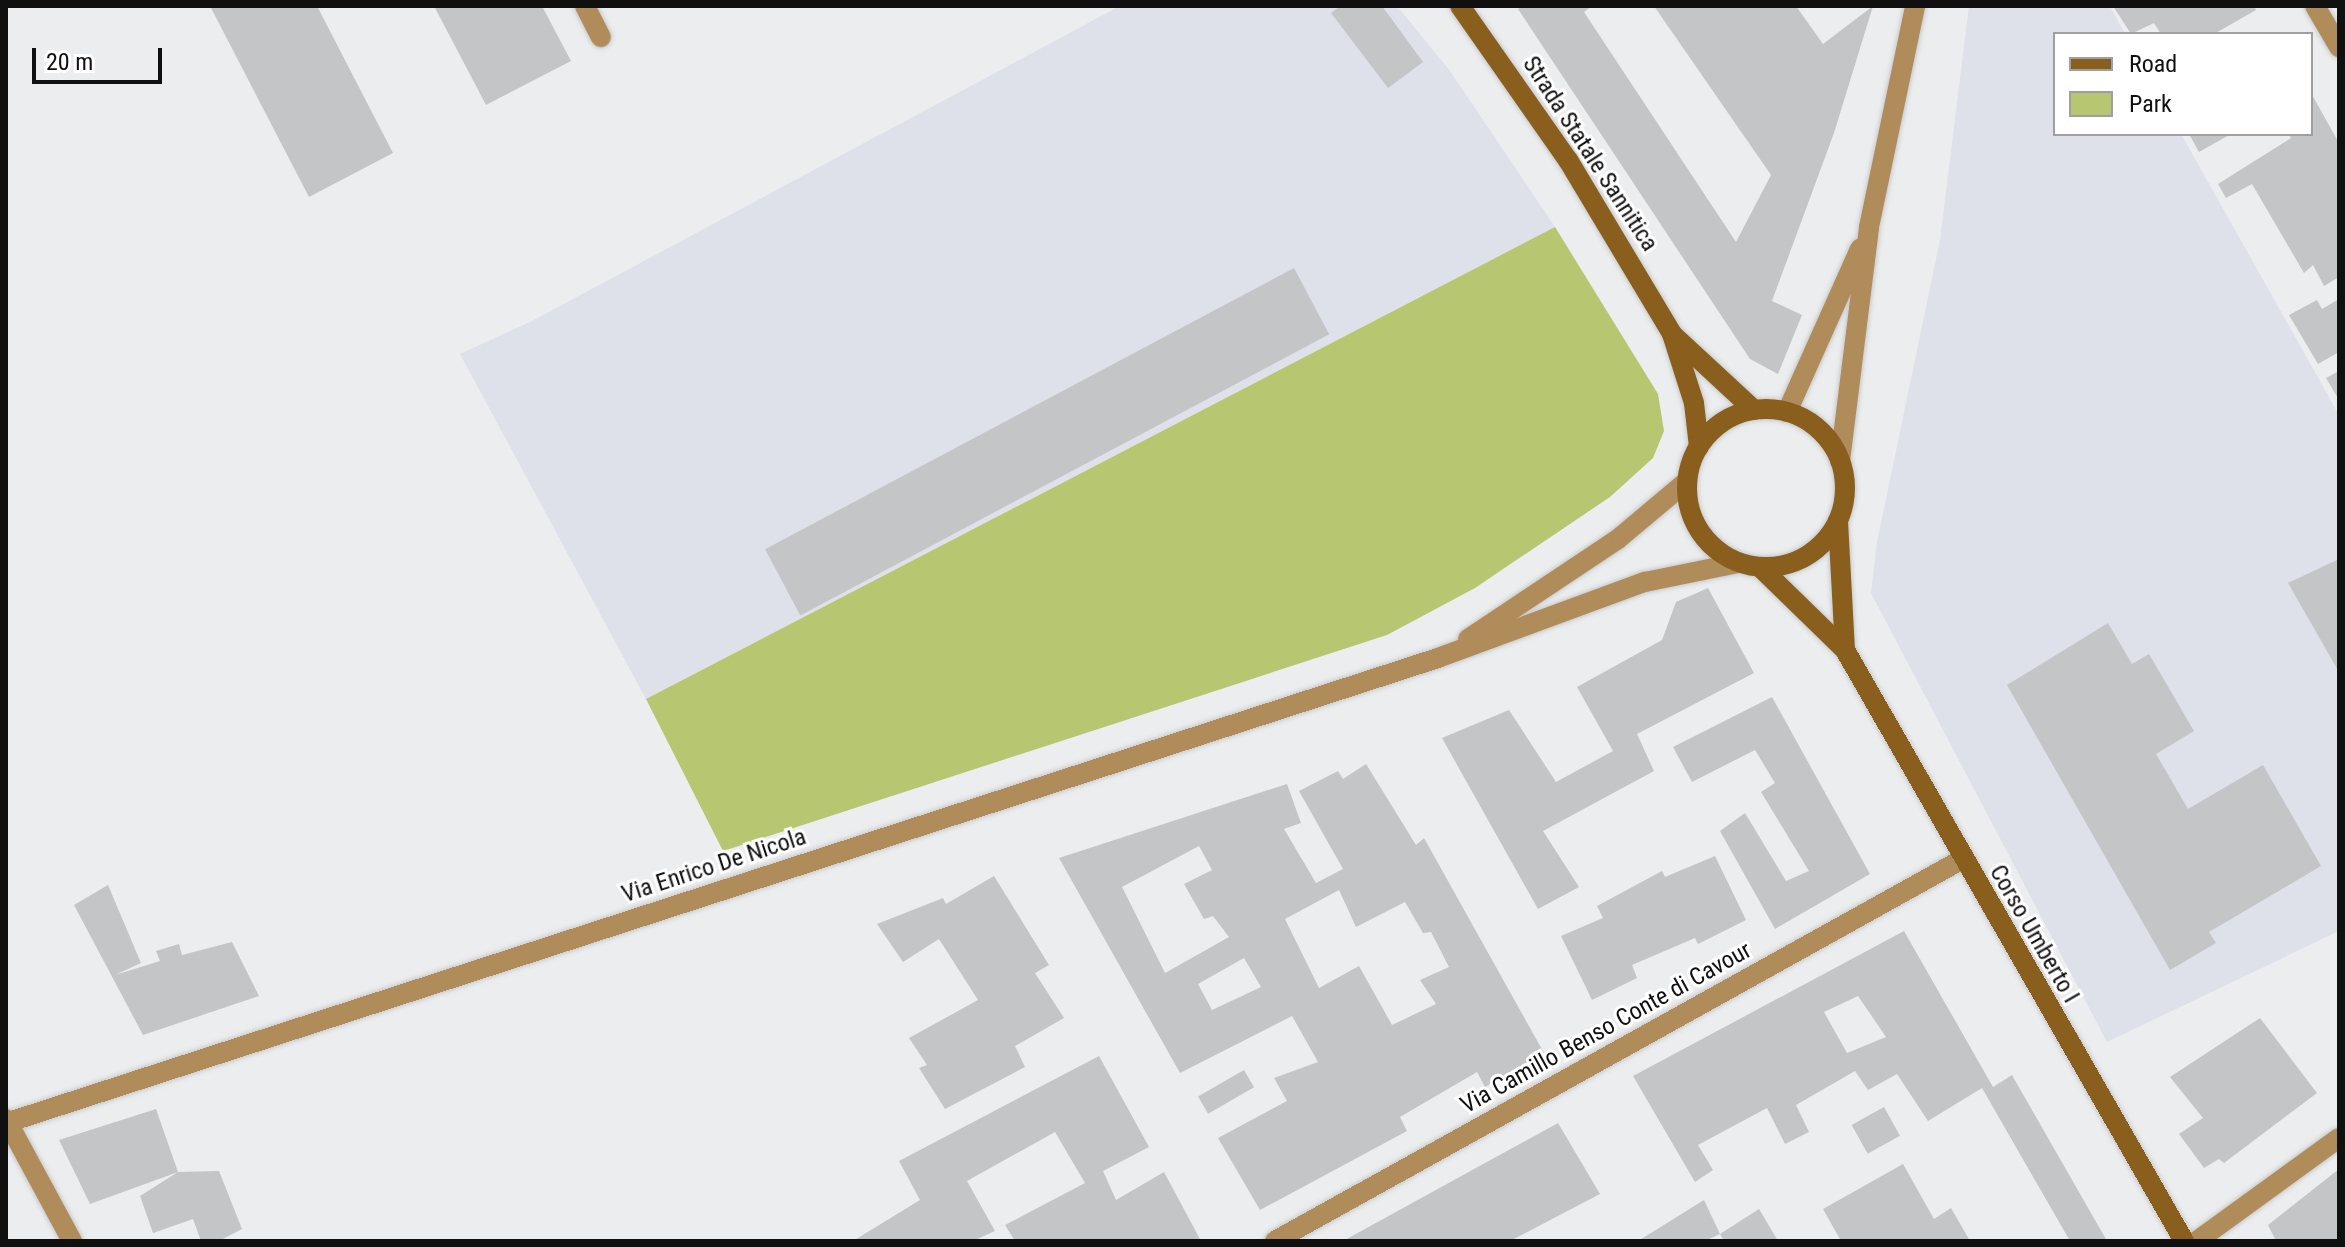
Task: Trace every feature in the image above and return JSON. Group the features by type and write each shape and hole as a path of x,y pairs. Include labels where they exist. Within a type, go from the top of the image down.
{"main road":[{"name":"Strada Statale Sannitica","path":"1460,6 1568,160 1672,334 1694,403 1699,447"},
{"name":"Strada Statale Sannitica","path":"1672,334 1754,410"},
{"path":"1754,410 1787,412 1820,431 1840,461 1844,481 1838,521 1807,556 1785,566 1761,568 1738,563 1715,550 1699,531 1689,507 1687,481 1699,447 1713,429 1754,410"},
{"name":"Corso Umberto I","path":"1838,521 1845,650"},
{"name":"Corso Umberto I","path":"1761,568 1845,650 1961,860 2184,1241"}],"street":[{"path":"585,6 601,37"},
{"path":"1840,461 1869,227 1915,6"},
{"path":"2315,6 2333,25 2339,47"},
{"path":"1787,412 1869,227"},
{"path":"1438,658 1618,539 1687,481"},
{"path":"1438,658 1645,582 1738,563"},
{"name":"Via Enrico De Nicola","path":"7,1122 1438,658"},
{"name":"Via Camillo Benso Conte di Cavour","path":"1275,1241 1961,860"},
{"path":"7,1122 72,1241"},
{"path":"2197,1241 2339,1138"}],"shaded area":[{"path":"1120,6 1397,6 1450,71 1555,227 646,699 460,354 532,321"},
{"path":"1969,6 2110,6 2124,32 2053,32 2053,136 2182,136 2339,415 2339,931 2107,1042 1871,593 1877,542 1940,240"}],"green space":[{"path":"1555,227 1658,394 1664,431 1653,458 1610,497 1475,588 1387,635 723,851 646,699"}],"building":[{"path":"210,6 317,6 393,153 309,197"},
{"path":"434,6 542,6 571,61 486,105"},
{"path":"1340,6 1382,6 1423,62 1388,88 1331,13"},
{"path":"1522,6 1592,6 1584,12 1736,242 1771,175 1654,6 1796,6 1823,44 1873,6 1834,133 1772,301 1802,315 1778,374 1750,359 1518,9"},
{"path":"2113,6 2254,6 2256,10 2218,32 2160,32 2154,23 2130,32"},
{"path":"2313,97 2339,143 2339,277 2324,286 2313,265 2304,273 2252,184 2226,198 2218,184 2291,138 2290,136 2313,136"},
{"path":"2190,136 2227,136 2199,152"},
{"path":"1294,268 1329,334 800,615 765,549"},
{"path":"2339,299 2339,352 2318,364 2289,315 2317,300 2322,309"},
{"path":"2339,371 2339,400 2326,378"},
{"path":"2339,559 2339,672 2288,583"},
{"path":"1708,588 1754,673 1637,734 1654,771 1543,831 1579,887 1538,909 1442,738 1509,710 1556,782 1613,751 1577,687 1662,640 1676,602"},
{"path":"2108,623 2132,664 2149,654 2194,731 2156,754 2188,809 2263,765 2321,866 2209,932 2216,943 2170,970 2007,685"},
{"path":"1772,697 1870,874 1775,929 1720,831 1745,813 1786,881 1809,871 1761,792 1775,783 1755,750 1692,782 1673,747"},
{"path":"1366,764 1416,845 1424,838 1544,1053 1485,1087 1477,1072 1400,1117 1407,1131 1260,1210 1218,1138 1287,1101 1274,1078 1318,1062 1292,1016 1180,1073 1059,858 1287,784 1301,823 1284,829 1316,883 1343,869 1299,791 1338,771 1343,779","holes":["1199,846 1212,870 1184,884 1204,919 1213,916 1229,937 1165,973 1122,887","1339,890 1356,927 1405,902 1423,933 1431,932 1449,967 1420,980 1436,1004 1392,1025 1359,966 1319,988 1285,919","1244,958 1261,987 1212,1010 1198,984"]},
{"path":"1715,856 1746,920 1698,944 1695,938 1632,965 1637,978 1592,1000 1561,936 1603,918 1597,906 1662,871 1665,877"},
{"path":"994,876 1049,965 1035,973 1064,1018 1015,1046 1025,1067 945,1109 919,1068 927,1065 909,1038 978,1000 939,939 903,962 877,924 943,898 946,904"},
{"path":"108,885 141,963 115,975 160,961 156,951 179,944 182,955 232,942 259,996 143,1035 74,905"},
{"path":"1904,931 1993,1087 2012,1075 2107,1241 2070,1241 1982,1088 1928,1121 1897,1074 1868,1090 1855,1071 1796,1105 1809,1132 1785,1144 1767,1108 1698,1145 1713,1170 1695,1182 1633,1076","holes":["1858,996 1886,1037 1847,1053 1824,1012"]},
{"path":"2260,1018 2317,1093 2224,1163 2219,1159 2204,1168 2179,1134 2203,1118 2170,1077"},
{"path":"1099,1056 1149,1147 1103,1171 1116,1200 1164,1172 1201,1241 1015,1241 1005,1225 1085,1183 1055,1132 967,1181 995,1231 973,1241 853,1241 920,1200 899,1161"},
{"path":"1244,1070 1254,1087 1208,1114 1198,1096"},
{"path":"1884,1107 1900,1136 1868,1154 1852,1125"},
{"path":"156,1109 178,1172 90,1204 59,1140"},
{"path":"1558,1123 1600,1194 1510,1241 1343,1241"},
{"path":"1903,1164 1934,1219 1951,1208 1970,1241 1841,1241 1823,1209"},
{"path":"2339,1169 2339,1241 2276,1241 2268,1225"},
{"path":"219,1171 242,1229 219,1241 201,1241 193,1219 153,1233 140,1196 178,1172"},
{"path":"1704,1200 1720,1234 1705,1241 1638,1241"},
{"path":"1759,1209 1778,1241 1724,1241 1720,1234"}]}
